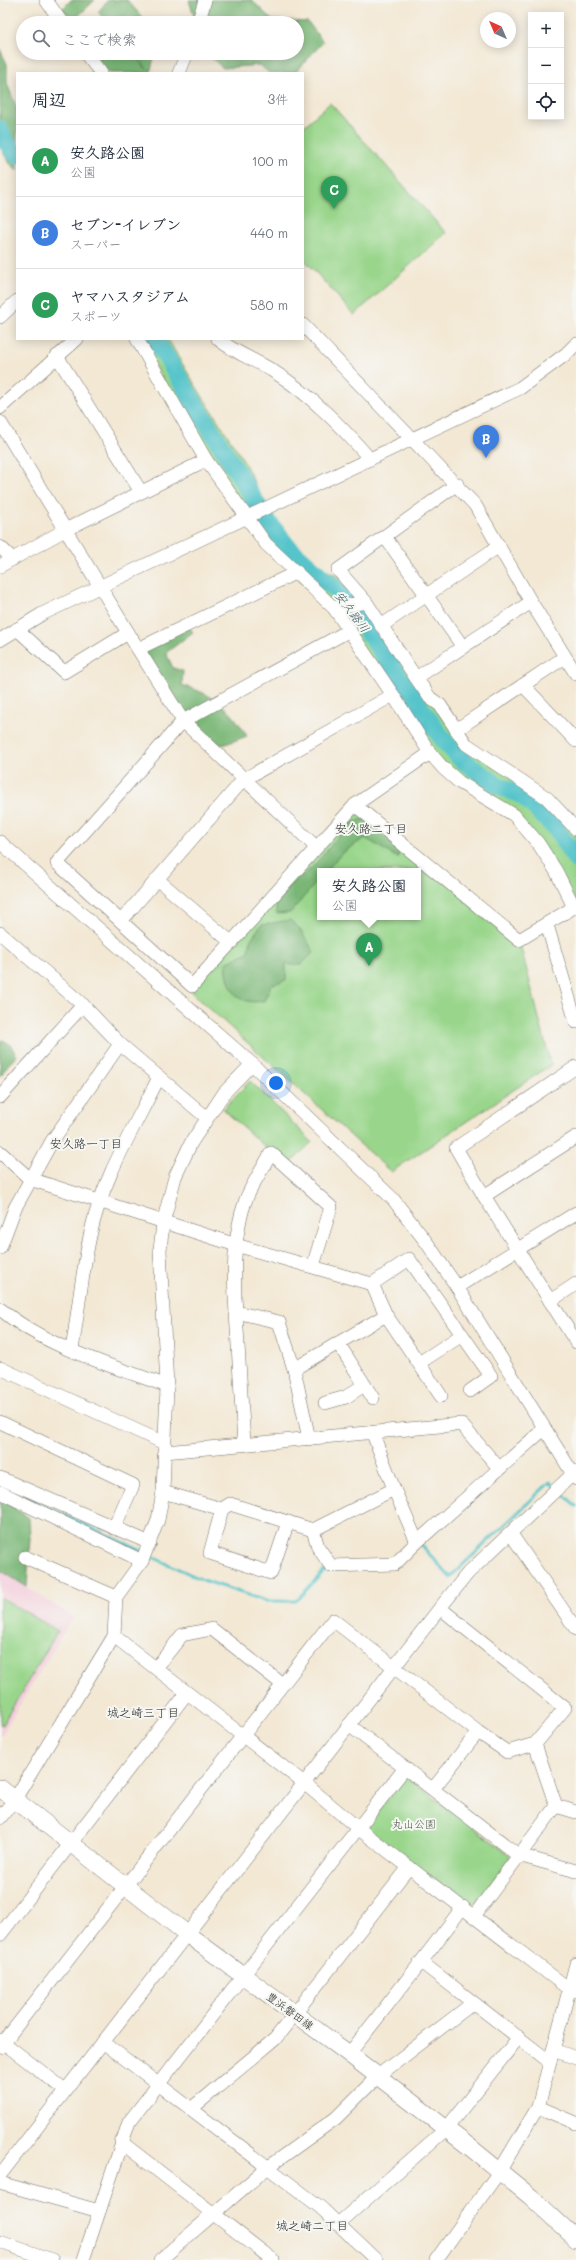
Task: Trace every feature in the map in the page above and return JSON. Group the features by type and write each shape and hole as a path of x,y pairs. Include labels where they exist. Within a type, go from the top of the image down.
{"main road":[{"name":"豊浜磐田線","path":"0,1788 187,1934 378,2076 573,2231"}],"street":[{"path":"46,0 57,16"},
{"path":"200,16 205,0"},
{"path":"91,60 100,72"},
{"path":"179,72 184,60"},
{"path":"0,317 16,302"},
{"path":"304,326 457,484 475,505 531,602 576,674"},
{"path":"0,408 75,340"},
{"path":"139,340 206,460 266,544 336,608 430,753 443,768 460,782 514,815 538,842 556,871 575,907 519,940 355,805"},
{"path":"219,340 229,348 273,371 323,409 370,459"},
{"path":"0,640 42,614 370,459 411,438 520,388 566,354 576,344"},
{"path":"57,356 141,492"},
{"path":"0,422 183,721 316,847"},
{"path":"0,566 65,530 206,460"},
{"path":"457,484 338,570 381,626 430,698 440,705 466,744 481,755 514,774 546,798 576,829"},
{"path":"385,536 463,647"},
{"path":"381,626 499,546"},
{"path":"0,547 13,559"},
{"path":"138,649 297,572"},
{"path":"416,678 531,602"},
{"path":"336,608 363,603"},
{"path":"17,629 64,672 128,633"},
{"path":"350,630 183,721 56,863 192,986 232,944 316,847 355,805 430,753"},
{"path":"456,730 565,657"},
{"path":"523,685 576,741"},
{"path":"120,921 244,780 393,695"},
{"path":"0,842 252,1064 393,1199 426,1242 457,1287 544,1429 575,1474 468,1573 348,1725 0,2175"},
{"path":"157,879 232,944"},
{"path":"548,924 576,1022"},
{"path":"0,933 83,1006 120,1044 206,1117"},
{"path":"0,1097 83,1006"},
{"path":"0,1248 15,1208 52,1140 120,1044"},
{"path":"0,1818 15,1799 114,1636 116,1597 142,1561 158,1520 163,1492 167,1386 160,1250 164,1223 175,1177 191,1143 206,1117 224,1093 252,1064"},
{"path":"576,1067 456,1148 484,1196 576,1342"},
{"path":"72,1350 90,1235 100,1203 111,1173 160,1077"},
{"path":"484,1196 576,1137"},
{"path":"0,1152 30,1179 164,1223 372,1284 386,1315 441,1396"},
{"path":"244,1444 234,1279 236,1245 245,1202 271,1153 331,1207 313,1266"},
{"path":"457,1287 576,1213"},
{"path":"372,1284 409,1259 491,1376 470,1391"},
{"path":"550,1301 576,1284"},
{"path":"0,1309 18,1324 72,1350 167,1386"},
{"path":"236,1312 279,1322 294,1369 309,1439"},
{"path":"294,1369 386,1315"},
{"path":"419,1363 462,1335"},
{"path":"338,1343 373,1398"},
{"path":"0,1368 164,1448 244,1444 373,1434 461,1424 499,1468"},
{"path":"325,1402 346,1397 364,1385"},
{"path":"0,1422 133,1485 114,1528"},
{"path":"313,1530 318,1547 331,1566 395,1564 417,1542 544,1429"},
{"path":"373,1434 394,1489 417,1542"},
{"path":"0,1478 150,1543"},
{"path":"288,1522 271,1573 210,1553 222,1510 230,1504 288,1522 313,1530 394,1489"},
{"path":"0,1492 142,1561"},
{"path":"163,1492 222,1510"},
{"path":"511,1534 576,1629"},
{"path":"25,1557 116,1597"},
{"path":"66,2090 1,2043 166,1836 241,1736 333,1620 506,1752 535,1744 565,1708 440,1608"},
{"path":"156,1668 182,1635 212,1629 282,1684"},
{"path":"114,1636 241,1736 304,1783 359,1829 572,1990"},
{"path":"0,1934 187,1693"},
{"path":"348,1725 518,1855 576,1871"},
{"path":"433,1789 478,1732"},
{"path":"535,1744 556,1806"},
{"path":"83,2260 121,2142 129,2122 359,1829 405,1768"},
{"path":"556,1806 576,1812"},
{"path":"474,1916 556,1806"},
{"path":"191,2109 275,2039 409,1867"},
{"path":"349,2054 463,1907"},
{"path":"421,1962 519,2037 551,2056 576,2058"},
{"path":"436,2260 499,2172 538,2107 551,2056 572,1990 576,1964"},
{"path":"160,2260 268,2167 336,2118 378,2076 473,2003"},
{"path":"338,2224 446,2130 519,2037"},
{"path":"103,2042 320,2207 376,2260"},
{"path":"538,2107 576,2123"},
{"path":"121,2142 273,2260"},
{"path":"0,2183 99,2211"},
{"path":"0,2242 52,2260"}],"shaded area":[{"path":"0,1570 73,1617 0,1737"}],"green space":[{"path":"71,0 95,0 78,16 70,16 62,9"},
{"path":"108,0 127,0 141,16 102,16 98,12"},
{"path":"189,0 252,0 268,16 194,16"},
{"path":"304,22 308,22 323,42 296,72 268,72 260,65 223,68 214,60 304,60"},
{"path":"0,49 7,64 7,83 16,106 16,170 8,161 0,146"},
{"path":"99,60 137,60 148,70 140,60 153,60 150,72 108,72"},
{"path":"330,103 446,233 354,315 304,259 304,126"},
{"path":"139,340 169,340 240,455 272,517 286,536 314,562 324,569 345,579 470,747 525,784 576,829 576,908 514,815 440,765 353,636 266,544"},
{"path":"187,625 193,632 166,653 173,668 183,671 182,685 203,693 220,703 234,717 247,736 223,745 200,738 138,649"},
{"path":"355,805 519,940 551,1065 391,1172 190,991"},
{"path":"365,818 383,829 394,838 399,851 398,858 365,838 342,853 329,868 317,868 317,882 290,913 277,914 275,903 290,885 312,868 350,824"},
{"path":"290,920 299,928 314,952 302,964 290,965 286,962 286,980 271,985 264,1001 246,1001 240,998 231,987 226,963 248,952 251,939 261,925"},
{"path":"3,1040 10,1044 17,1056 7,1066 0,1077 0,1042"},
{"path":"250,1081 312,1142 287,1167 223,1109"},
{"path":"0,1498 29,1518 30,1538 27,1587 0,1570"},
{"path":"0,1597 58,1631 2,1725 0,1724"},
{"name":"丸山公園","path":"406,1777 509,1854 510,1858 474,1905 469,1905 367,1830 367,1824"}],"waterway":[{"name":"安久路川","path":"0,129 4,139 16,154"},
{"name":"安久路川","path":"156,340 266,519 287,546 342,595 444,741 460,758 497,785 523,796 557,830 576,860"},
{"path":"420,1544 450,1577 550,1482 554,1486"},
{"path":"560,1491 576,1506"},
{"path":"27,1498 142,1551"},
{"path":"148,1555 203,1580 266,1601 296,1601 324,1571 331,1570"}],"place":[{"name":"ヤマハスタジアム","path":"334,209"},
{"name":"セブン-イレブン","path":"486,458"},
{"name":"安久路公園","path":"369,966"}],"district":[{"name":"安久路二丁目","path":"371,829"},
{"name":"安久路一丁目","path":"86,1144"},
{"name":"城之崎三丁目","path":"143,1713"},
{"name":"城之崎二丁目","path":"312,2226"}]}
